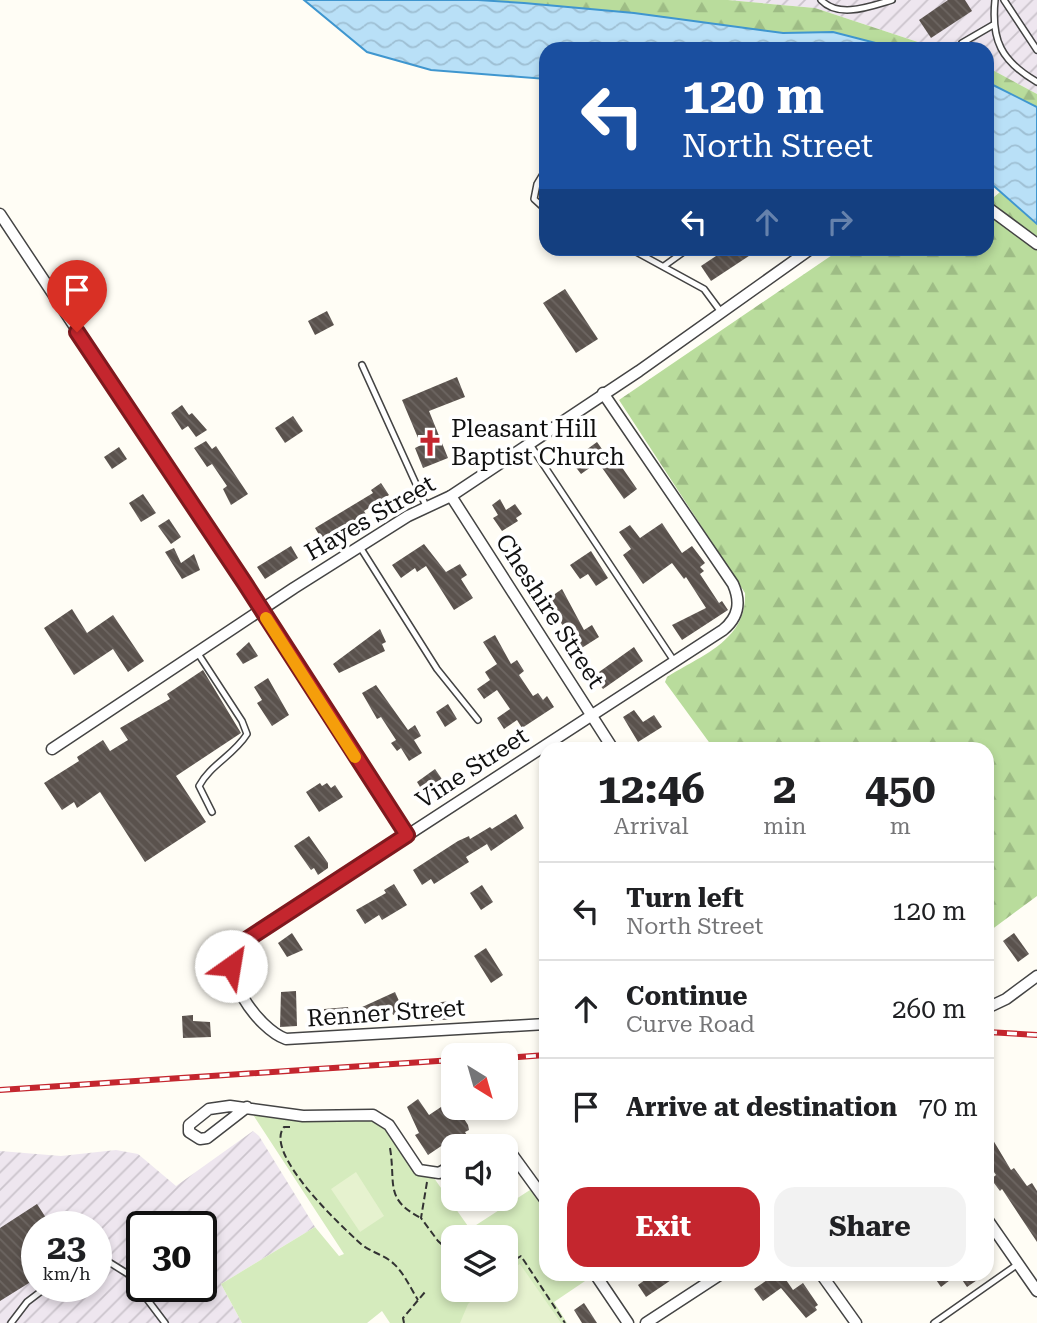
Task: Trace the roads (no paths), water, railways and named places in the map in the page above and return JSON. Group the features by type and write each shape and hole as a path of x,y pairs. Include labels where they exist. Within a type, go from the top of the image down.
{"street":[{"path":"994,212 1037,244"},
{"path":"0,214 407,835"},
{"name":"Hayes Street","path":"52,750 261,609 426,506 451,496 800,256"},
{"name":"Vine Street","path":"549,742 723,630 737,611 737,594 733,584 604,393"},
{"name":"Cheshire Street","path":"451,496 609,742"},
{"name":"Vine Street","path":"247,1000 231,966 235,950 240,944 539,749"},
{"path":"994,1005 1037,976"},
{"name":"Renner Street","path":"247,1000 262,1022 286,1039 539,1024"},
{"path":"247,1107 207,1138 200,1139 189,1132 189,1125 196,1116 209,1109 247,1107 303,1116 362,1114 381,1118 395,1133 412,1163 434,1173 441,1170"},
{"path":"518,1160 539,1191"},
{"path":"994,1229 1037,1291"},
{"path":"600,1281 628,1323"},
{"path":"646,1323 710,1281"},
{"path":"826,1281 856,1323"}],"lane":[{"path":"821,0 835,9 855,9 892,0"},
{"path":"995,0 994,37 1012,64 1037,82"},
{"path":"1004,0 1037,50"},
{"path":"964,42 993,25"},
{"path":"539,181 534,199 539,204"},
{"path":"645,256 704,289 721,312"},
{"path":"664,266 678,256"},
{"path":"362,365 426,506"},
{"path":"529,443 674,661"},
{"path":"360,547 437,669 478,720"},
{"path":"197,652 242,721 247,734 240,746 204,776 199,786 212,812"},
{"path":"112,1264 128,1274 165,1323"},
{"path":"994,1281 1018,1264"},
{"path":"934,1323 994,1281"},
{"path":"10,1323 27,1302"}],"water":[{"path":"304,0 478,0 524,3 634,13 783,33 833,32 872,42 539,42 539,78 431,70 367,52"},
{"path":"994,86 1037,107 1037,224 994,186"}],"railway":[{"path":"994,1032 1037,1035"},
{"path":"518,1057 539,1056"},
{"path":"0,1090 441,1061"}],"place":[{"name":"Pleasant Hill Baptist Church","path":"430,443"}]}
